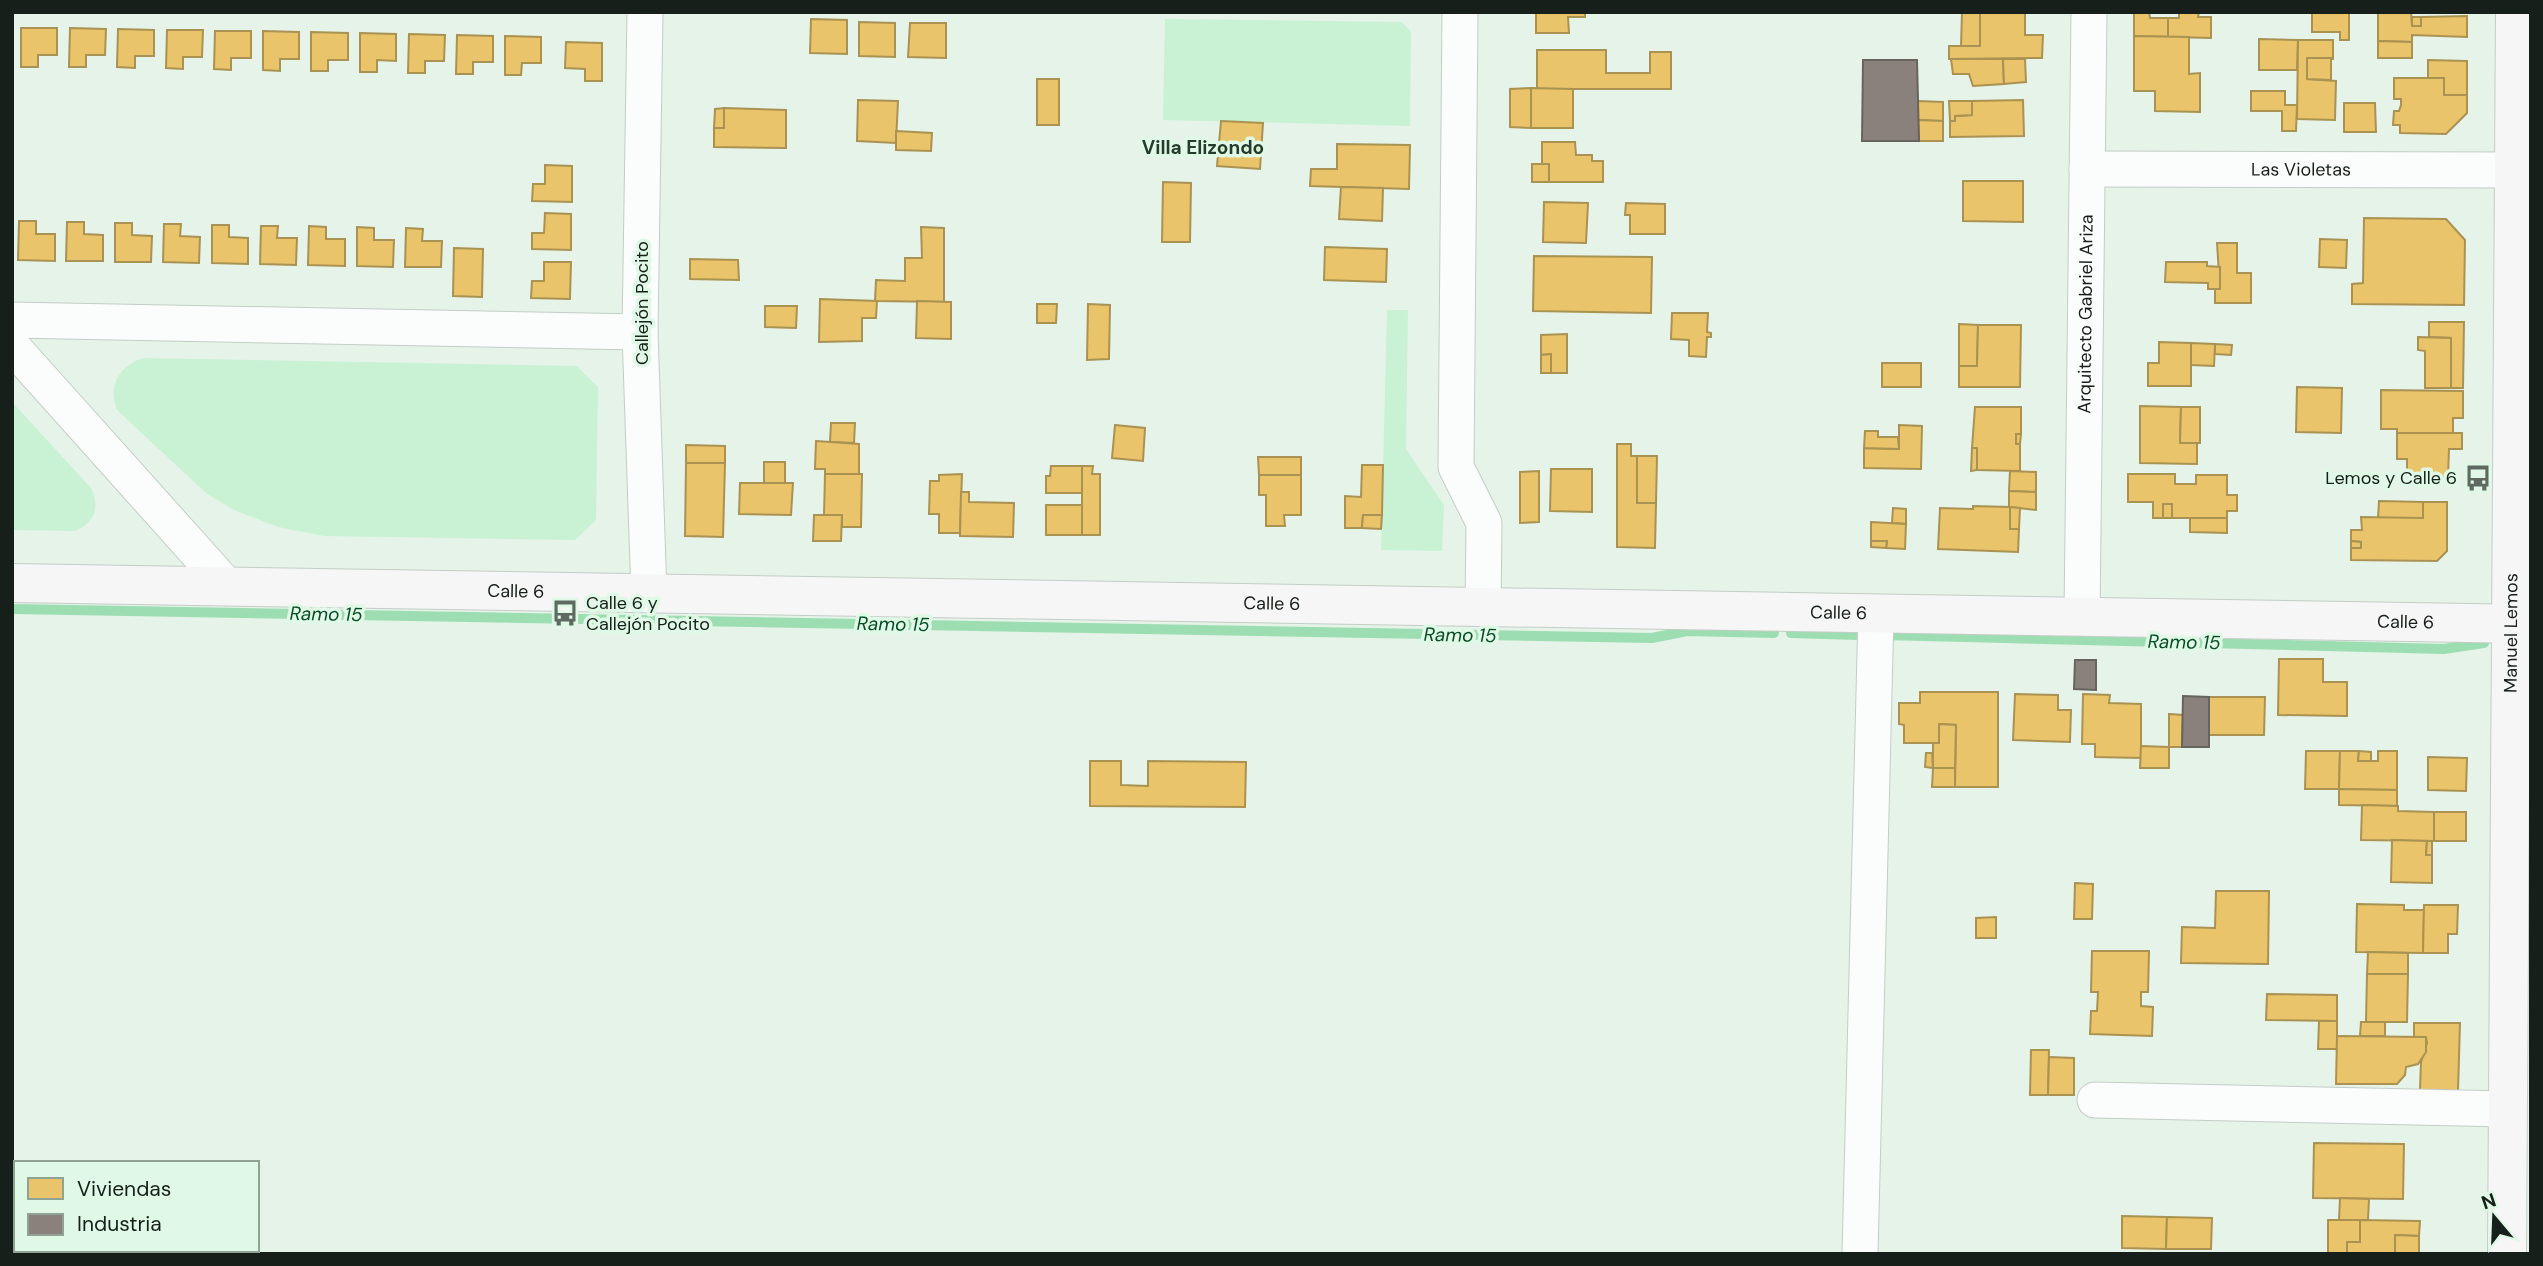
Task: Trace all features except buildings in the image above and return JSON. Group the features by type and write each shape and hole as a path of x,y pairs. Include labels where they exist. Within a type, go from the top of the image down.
{"street":[{"name":"Callejón Pocito","path":"645,12 640,331 649,594"},
{"path":"1460,12 1456,467 1484,523 1483,607"},
{"name":"Arquitecto Gabriel Ariza","path":"2082,617 2089,12"},
{"name":"Manuel Lemos","path":"2507,1254 2508,1109 2521,624 2514,170 2515,12"},
{"name":"Las Violetas","path":"2087,169 2514,170"},
{"path":"12,320 640,331"},
{"path":"12,346 228,587"},
{"name":"Calle 6","path":"12,583 2521,624"},
{"path":"1860,1254 1876,613"},
{"path":"2095,1100 2508,1109"}],"green space":[{"path":"1165,19 1402,22 1411,32 1410,126 1163,120"},
{"path":"1387,310 1408,310 1406,449 1444,505 1442,551 1381,550"},
{"path":"143,358 577,366 598,387 596,520 575,540 324,536 278,527 234,510 207,494 117,410 114,392 118,378 128,366"},
{"path":"12,402 91,488 95,502 94,514 82,528 75,531 12,530"}],"waterway":[{"name":"Ramo 15","path":"12,609 1652,638 1687,631 1774,633"},
{"name":"Ramo 15","path":"1791,633 1857,635"},
{"name":"Ramo 15","path":"1883,635 2444,649 2484,643"}],"place":[{"name":"Lemos y Calle 6","path":"2478,478"},
{"name":"Calle 6 y Callejón Pocito","path":"565,613"}],"district":[{"name":"Villa Elizondo","path":"1203,147"}]}
